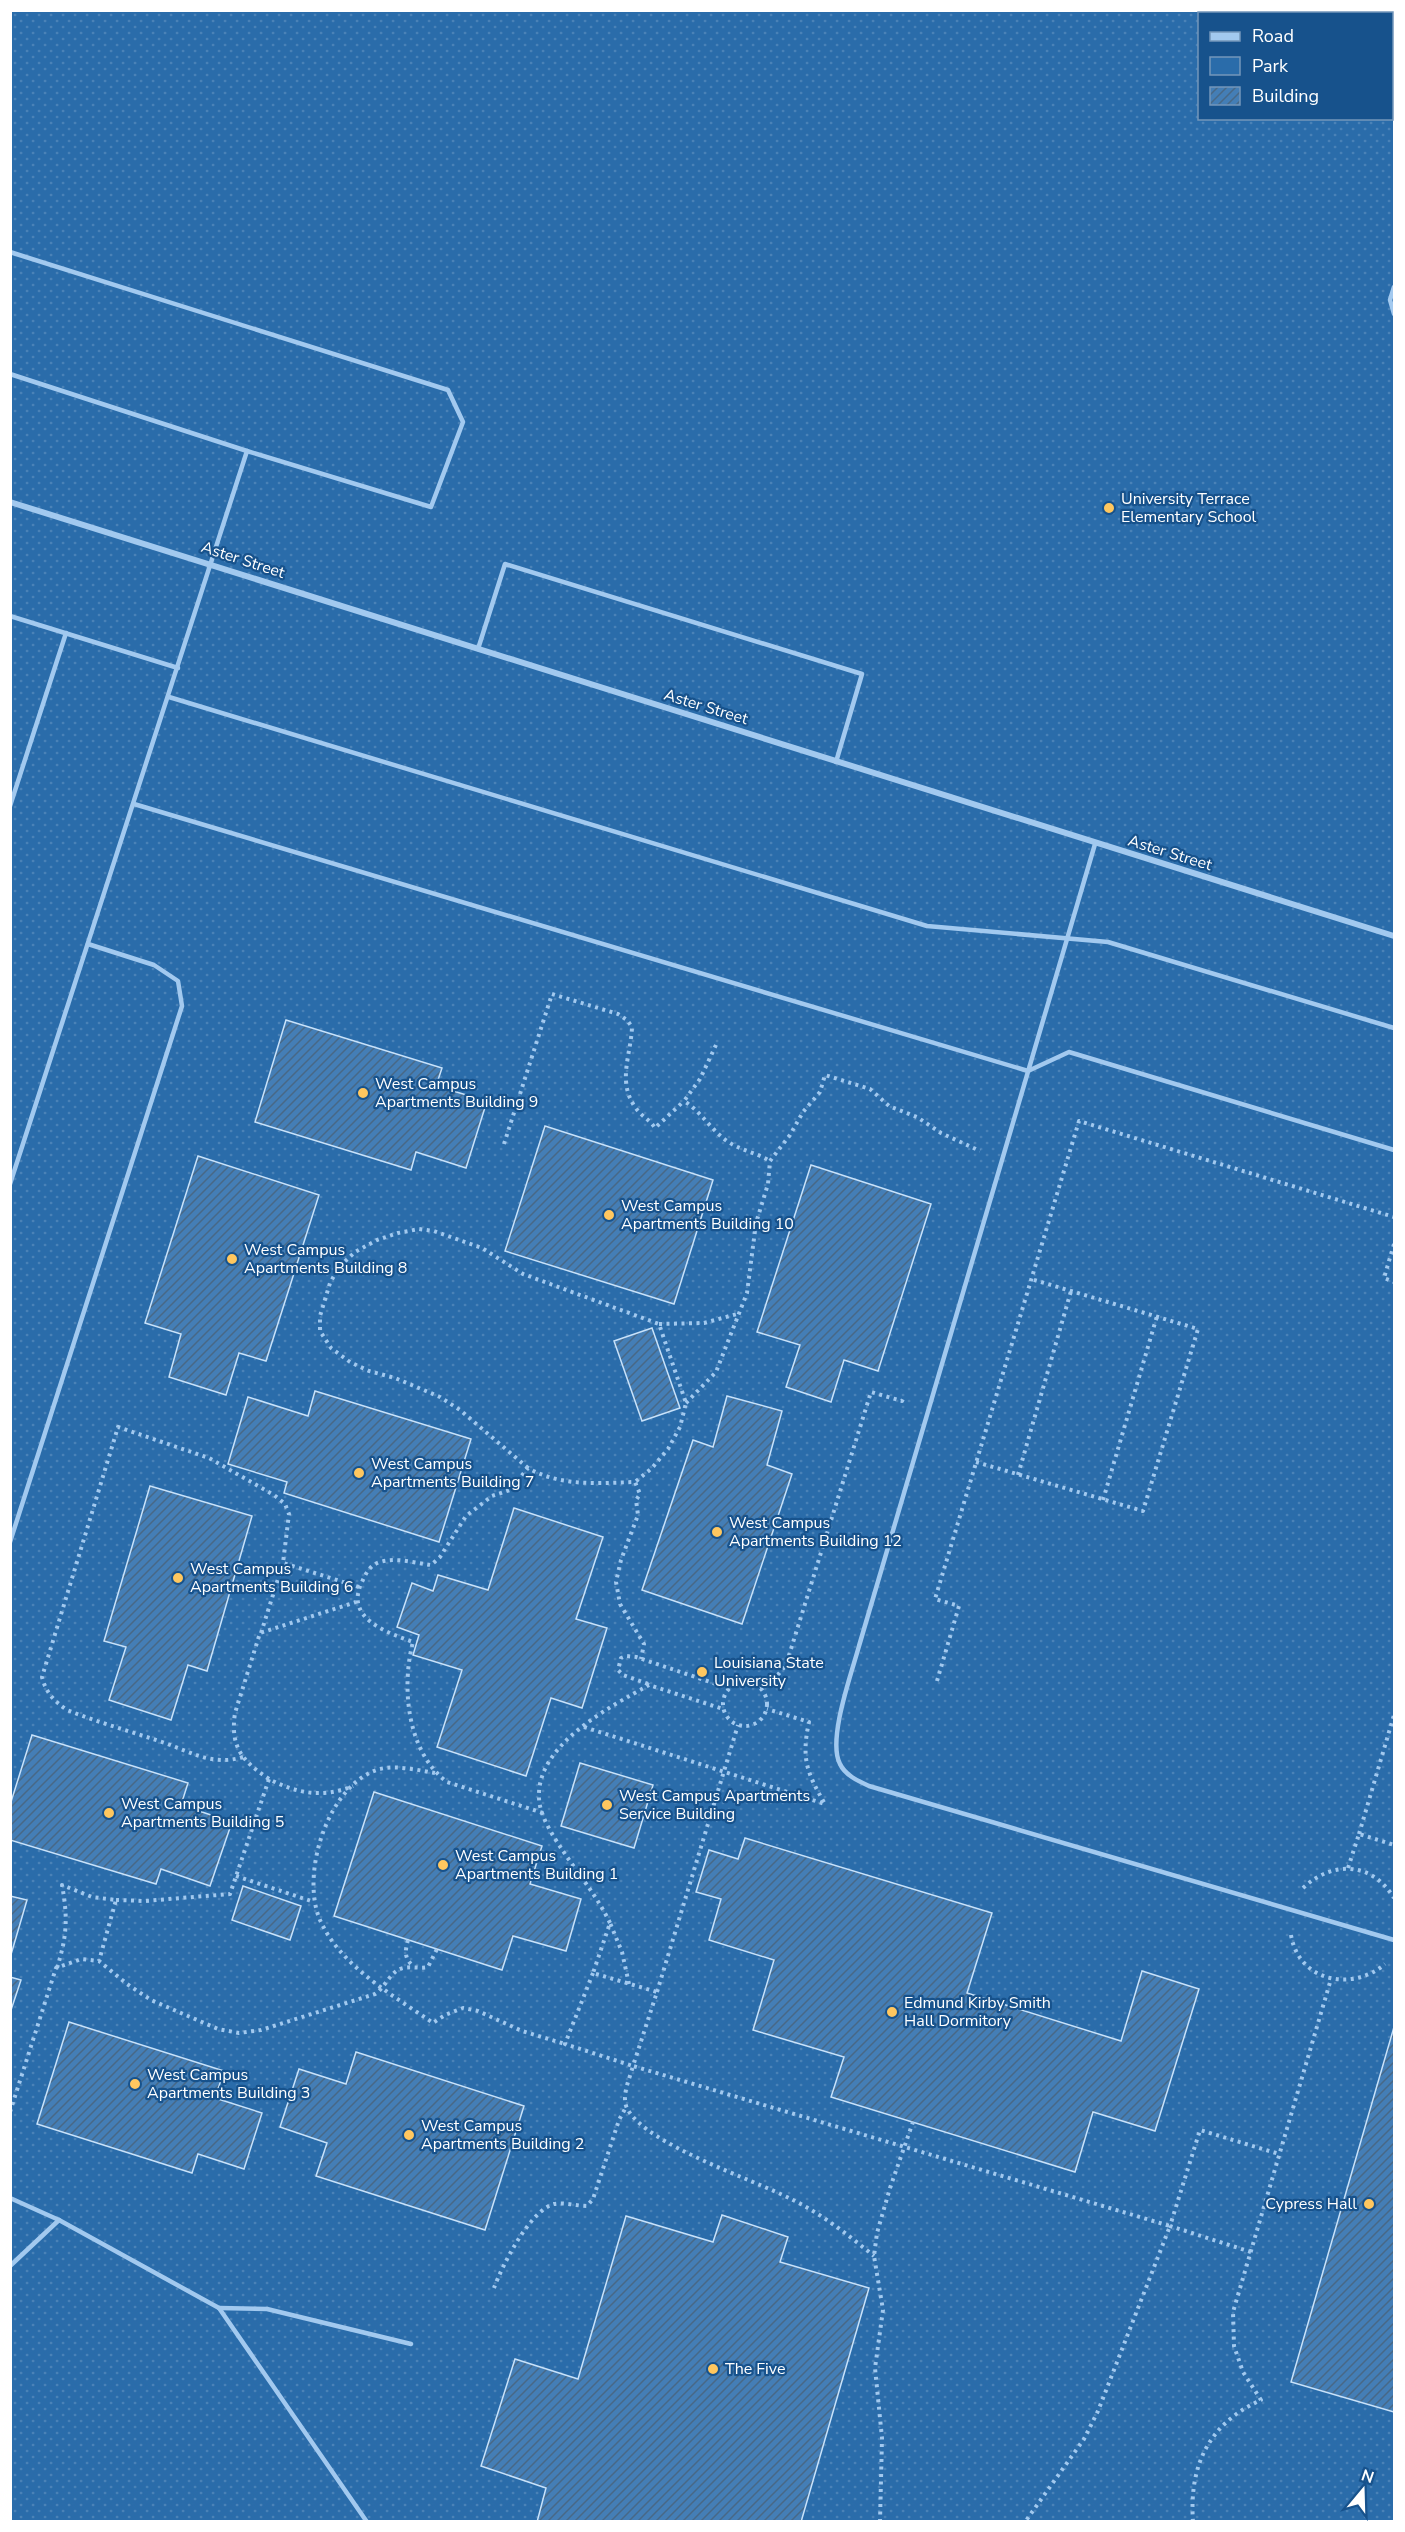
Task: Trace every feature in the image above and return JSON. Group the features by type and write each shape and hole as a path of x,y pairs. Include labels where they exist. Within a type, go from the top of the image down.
{"street":[{"name":"Aster Street","path":"10,502 1095,844 1395,936"}],"lane":[{"path":"10,252 448,390 463,422 431,507 247,451 10,374"},
{"path":"1395,287 1390,300 1395,314"},
{"path":"10,1184 247,451"},
{"path":"478,649 505,564 862,674 836,762"},
{"path":"10,616 178,668"},
{"path":"10,806 66,633"},
{"path":"169,697 927,926 1108,942 1395,1028"},
{"path":"134,804 1028,1071 1069,1052 1395,1150"},
{"path":"1095,844 856,1657 836,1742 839,1763 850,1776 869,1786 1395,1940"},
{"path":"10,1542 182,1006 178,981 154,965 88,944"},
{"path":"10,2198 58,2220 219,2308 367,2522"},
{"path":"10,2266 58,2220"},
{"path":"219,2308 267,2309 411,2344"}],"path":[{"path":"504,1144 552,994 618,1014 633,1027 625,1070 627,1086 637,1110 655,1128 684,1101 700,1079 716,1045"},
{"path":"737,1314 704,1323 659,1324 523,1274 482,1248 434,1231 419,1229 377,1240 355,1252 339,1268 330,1283 320,1317 320,1331 331,1348 350,1362 440,1397 460,1410 528,1468 551,1478 574,1482 635,1482 652,1468 668,1449 680,1428 686,1403 716,1372 747,1293 756,1222 768,1184 770,1161 790,1135 802,1112 820,1092 825,1075 870,1089 889,1106 917,1117 941,1133 980,1151"},
{"path":"684,1101 700,1112 718,1135 770,1161"},
{"path":"937,1681 959,1606 935,1599 1079,1121 1395,1217"},
{"path":"1395,1244 1384,1278 1395,1281"},
{"path":"976,1462 1143,1511 1198,1329 1031,1279"},
{"path":"1018,1474 1071,1291"},
{"path":"1103,1500 1157,1316"},
{"path":"659,1324 686,1403"},
{"path":"760,1688 780,1675 786,1665 871,1392 902,1401 906,1390"},
{"path":"243,1757 231,1761 194,1756 164,1742 67,1710 54,1701 45,1689 42,1677 118,1427 209,1458 274,1495 285,1504 289,1514 283,1563 233,1727 236,1746 243,1757 269,1779 300,1792 320,1794 337,1792 353,1786 379,1770 392,1767 435,1773"},
{"path":"528,1468 510,1490 492,1496 466,1516 440,1557 431,1565 406,1561 380,1562 366,1571 356,1602 366,1619 376,1626 413,1642 407,1674 411,1716 426,1759 435,1773 447,1782 543,1813"},
{"path":"635,1482 640,1494 636,1500 638,1515 621,1560 616,1582 620,1604 644,1644 640,1659"},
{"path":"283,1563 359,1587"},
{"path":"260,1633 356,1602"},
{"path":"723,1709 622,1675 618,1670 621,1658 627,1656 728,1688"},
{"path":"748,1682 760,1688 767,1701 767,1709 759,1721 745,1726 738,1725 726,1716 723,1709 724,1695 728,1688 734,1684 748,1682"},
{"path":"629,1984 622,1952 610,1923 598,1899 563,1850 543,1813 539,1797 542,1778 550,1758 563,1742 649,1685"},
{"path":"583,1727 825,1804 808,1773 804,1756 809,1722 767,1709"},
{"path":"1348,1868 1395,1715"},
{"path":"494,2288 503,2264 518,2240 542,2211 553,2204 587,2206 593,2199 619,2120 626,2107 626,2093 633,2066 738,1725"},
{"path":"10,2112 67,1931 67,1914 62,1885 92,1897 116,1900 145,1901 230,1894 269,1779"},
{"path":"353,1786 337,1805 318,1848 314,1876 314,1902 320,1920 335,1945 356,1967 433,2023 463,2008 478,2011 522,2031 633,2066 1251,2252"},
{"path":"1359,1834 1395,1845"},
{"path":"1300,1891 1314,1878 1330,1870 1348,1868 1367,1872 1382,1882 1395,1898"},
{"path":"236,1876 314,1902"},
{"path":"99,1961 116,1900"},
{"path":"565,2044 610,1923"},
{"path":"1290,1928 1292,1943 1301,1959 1314,1971 1331,1979 1345,1981 1361,1979 1375,1973 1389,1959"},
{"path":"408,1940 406,1958 413,1967"},
{"path":"56,1968 81,1959 99,1961 151,2000 218,2030 239,2033 261,2030 375,1994 384,1988 393,1973 402,1968 428,1967 437,1949"},
{"path":"593,1973 657,1992"},
{"path":"1193,2522 1191,2496 1196,2469 1209,2442 1224,2423 1261,2400 1243,2372 1234,2346 1233,2312 1331,1979"},
{"path":"626,2107 636,2121 656,2137 809,2208 874,2256"},
{"path":"880,2522 882,2438 875,2368 883,2310 874,2256 877,2233 913,2122"},
{"path":"1025,2522 1084,2439 1098,2411 1170,2226 1200,2130 1279,2154"}],"green space":[{"name":"Louisiana State University","path":"11,11 1394,11 1394,2521 11,2521"}],"building":[{"name":"West Campus Apartments Building 9","path":"286,1020 442,1068 436,1086 487,1101 466,1168 416,1152 411,1170 255,1122"},
{"name":"West Campus Apartments Building 10","path":"545,1126 713,1180 674,1304 505,1251"},
{"name":"West Campus Apartments Building 8","path":"198,1156 319,1195 266,1361 239,1353 226,1395 169,1377 181,1334 145,1323"},
{"path":"811,1165 931,1204 878,1371 844,1360 831,1402 786,1387 800,1345 757,1332"},
{"path":"652,1328 680,1408 642,1421 614,1341"},
{"name":"West Campus Apartments Building 7","path":"315,1391 471,1439 439,1542 284,1493 287,1482 228,1464 248,1397 308,1416"},
{"name":"West Campus Apartments Building 12","path":"727,1396 782,1411 767,1465 792,1474 742,1624 642,1590 693,1440 713,1447"},
{"name":"West Campus Apartments Building 6","path":"150,1486 252,1516 207,1671 188,1665 171,1720 109,1700 126,1647 104,1641"},
{"path":"514,1508 603,1537 576,1619 607,1628 582,1708 551,1698 526,1776 437,1747 462,1670 413,1655 419,1635 397,1627 412,1583 433,1591 438,1575 488,1590"},
{"name":"West Campus Apartments Building 5","path":"32,1735 188,1783 181,1805 232,1822 210,1886 161,1869 156,1884 10,1840 10,1805"},
{"name":"West Campus Apartments Service Building","path":"580,1763 653,1785 634,1848 561,1826"},
{"name":"West Campus Apartments Building 1","path":"374,1792 542,1846 530,1884 581,1899 566,1951 513,1936 502,1970 334,1916"},
{"name":"Edmund Kirby Smith Hall Dormitory","path":"745,1838 992,1913 967,1993 1121,2041 1142,1971 1199,1989 1155,2131 1093,2112 1075,2172 831,2097 844,2057 753,2030 774,1960 709,1940 721,1899 696,1892 709,1850 738,1859"},
{"path":"243,1886 301,1906 290,1940 232,1920"},
{"path":"10,1896 27,1900 10,1958"},
{"path":"10,1977 21,1980 10,2013"},
{"name":"West Campus Apartments Building 3","path":"69,2022 224,2071 215,2098 262,2113 244,2169 198,2154 192,2173 37,2124"},
{"name":"Cypress Hall","path":"1394,2027 1394,2412 1291,2382"},
{"name":"West Campus Apartments Building 2","path":"356,2052 524,2106 485,2230 316,2176 327,2143 280,2127 299,2069 346,2084"},
{"name":"The Five","path":"722,2215 788,2237 780,2262 869,2288 801,2522 537,2522 546,2488 481,2466 515,2359 578,2379 626,2216 713,2242"}],"place":[{"name":"University Terrace Elementary School","path":"1109,508"},
{"name":"West Campus Apartments Building 9","path":"363,1093"},
{"name":"West Campus Apartments Building 10","path":"609,1215"},
{"name":"West Campus Apartments Building 8","path":"232,1259"},
{"name":"West Campus Apartments Building 7","path":"359,1473"},
{"name":"West Campus Apartments Building 12","path":"717,1532"},
{"name":"West Campus Apartments Building 6","path":"178,1578"},
{"name":"Louisiana State University","path":"702,1672"},
{"name":"West Campus Apartments Service Building","path":"607,1805"},
{"name":"West Campus Apartments Building 5","path":"109,1813"},
{"name":"West Campus Apartments Building 1","path":"443,1865"},
{"name":"Edmund Kirby Smith Hall Dormitory","path":"892,2012"},
{"name":"West Campus Apartments Building 3","path":"135,2084"},
{"name":"West Campus Apartments Building 2","path":"409,2135"},
{"name":"Cypress Hall","path":"1369,2204"},
{"name":"The Five","path":"713,2369"}]}
